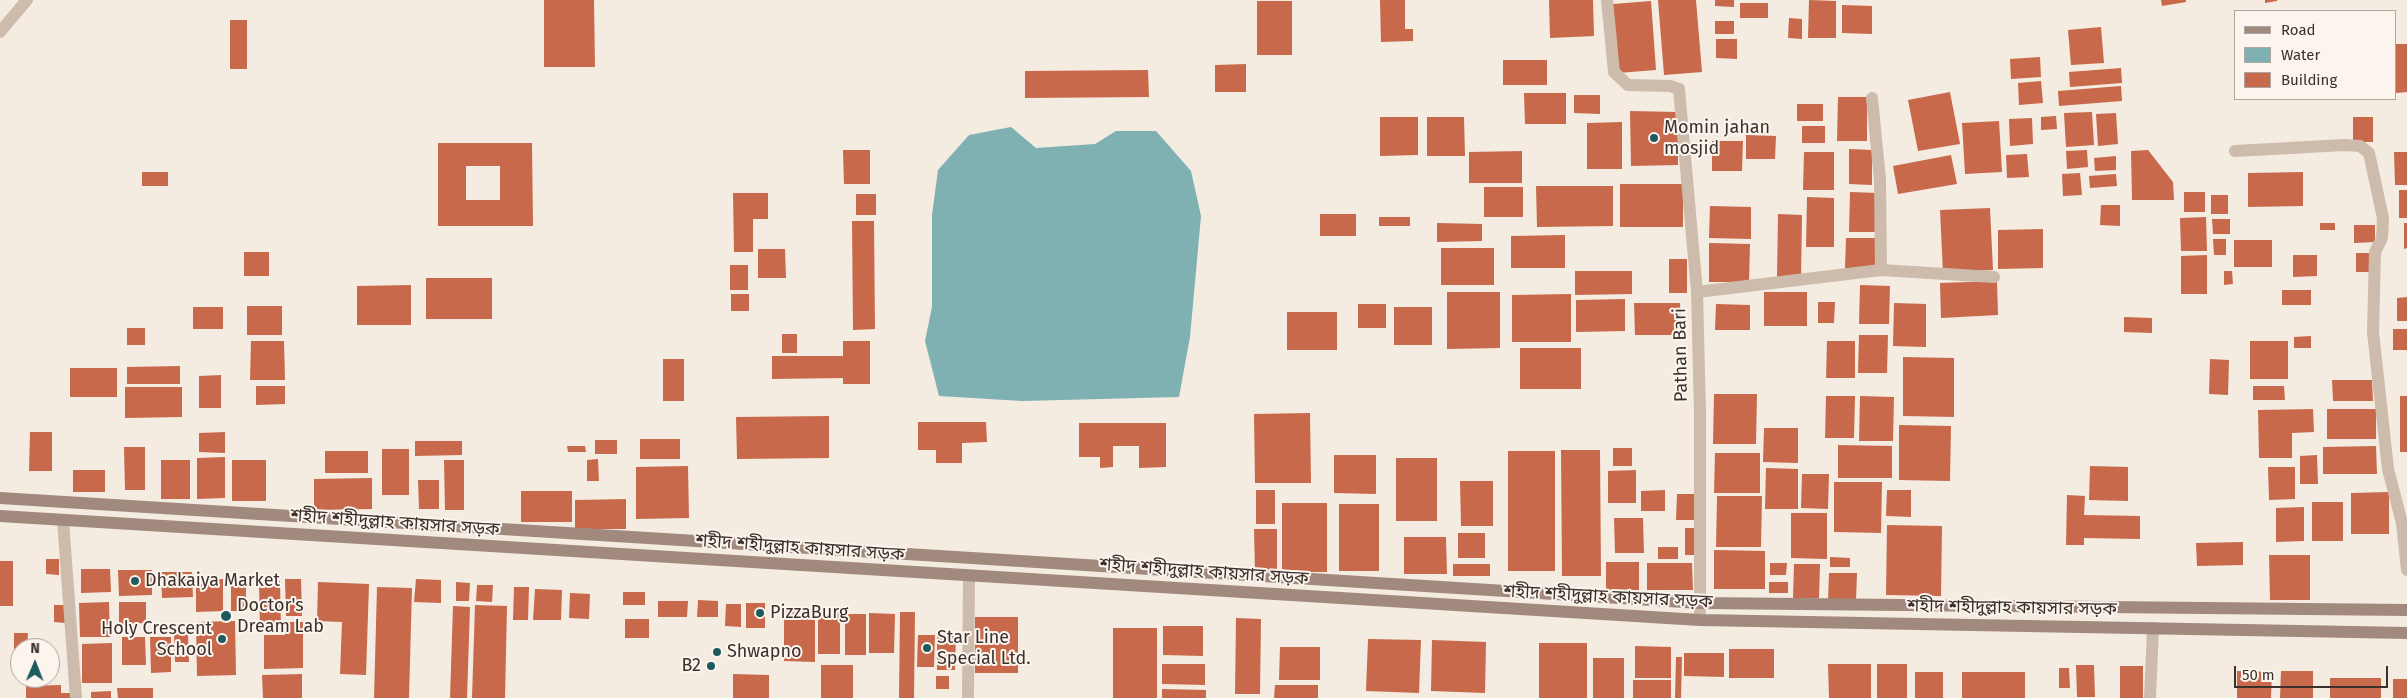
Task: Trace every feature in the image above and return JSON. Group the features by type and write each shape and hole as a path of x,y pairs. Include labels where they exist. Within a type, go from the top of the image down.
{"main road":[{"name":"শহীদ শহীদুল্লাহ কায়সার সড়ক","path":"0,498 1700,603 2407,610"},
{"name":"শহীদ শহীদুল্লাহ কায়সার সড়ক","path":"0,516 1700,620 2407,633"}],"street":[{"path":"0,32 27,0"},
{"name":"Pathan Bari","path":"1607,0 1614,72 1628,85 1670,86 1679,89 1697,292 1700,620"},
{"path":"1872,98 1880,180 1881,270"},
{"path":"2235,151 2344,145 2360,146 2369,153 2383,218 2382,238 2375,252 2373,332 2388,469 2402,523 2407,570"},
{"path":"1697,292 1881,270 1994,277"},
{"path":"63,520 76,698"},
{"path":"968,576 968,698"},
{"path":"2150,698 2153,628"}],"water":[{"path":"1011,127 1036,148 1095,144 1116,131 1156,131 1191,171 1201,216 1190,337 1179,397 1022,401 939,396 925,341 932,307 932,215 938,170 969,135"}],"building":[{"path":"544,0 594,0 595,67 544,67"},
{"path":"1380,0 1405,0 1405,29 1413,29 1413,41 1381,42"},
{"path":"1549,0 1593,0 1594,36 1550,38"},
{"path":"1658,0 1696,0 1702,72 1664,75"},
{"path":"1715,0 1734,0 1734,7 1715,6"},
{"path":"1809,0 1836,1 1836,38 1808,38"},
{"path":"2161,0 2186,0 2186,2 2162,6"},
{"path":"2265,0 2277,0 2277,1 2265,3"},
{"path":"1257,1 1292,1 1292,55 1257,55"},
{"path":"1651,1 1656,70 1618,73 1613,4"},
{"path":"1740,3 1768,3 1768,18 1740,18"},
{"path":"1842,5 1872,6 1872,34 1842,33"},
{"path":"1789,18 1802,19 1802,39 1788,38"},
{"path":"230,20 247,20 247,69 230,69"},
{"path":"1715,21 1734,21 1734,34 1715,34"},
{"path":"2101,27 2104,63 2071,65 2068,30"},
{"path":"1716,39 1737,39 1737,59 1716,58"},
{"path":"2397,44 2407,44 2407,92 2397,93"},
{"path":"2040,57 2041,77 2011,79 2010,59"},
{"path":"1503,60 1547,60 1547,85 1503,85"},
{"path":"1246,64 1246,92 1215,92 1215,65"},
{"path":"2121,68 2122,83 2070,87 2069,72"},
{"path":"1148,70 1149,97 1025,98 1025,71"},
{"path":"2041,81 2043,103 2019,105 2018,83"},
{"path":"2121,86 2122,101 2059,106 2058,91"},
{"path":"1950,92 1960,144 1918,151 1908,100"},
{"path":"1524,93 1566,93 1566,124 1525,124"},
{"path":"1574,95 1600,95 1600,114 1574,113"},
{"path":"1838,97 1867,97 1867,141 1837,141"},
{"path":"1797,104 1823,104 1823,121 1797,121"},
{"name":"Momin jahan mosjid","path":"1630,111 1678,112 1678,165 1631,166"},
{"path":"2092,112 2094,145 2066,147 2064,113"},
{"path":"2116,113 2118,144 2098,146 2096,114"},
{"path":"2056,116 2057,129 2041,130 2041,117"},
{"path":"1380,117 1418,117 1418,155 1380,156"},
{"path":"1427,117 1464,117 1465,156 1427,156"},
{"path":"2353,117 2373,117 2373,142 2353,142"},
{"path":"2032,118 2033,144 2010,146 2009,119"},
{"path":"1999,121 2002,172 1965,174 1962,123"},
{"path":"1622,122 1622,169 1587,169 1587,123"},
{"path":"1802,126 1825,126 1825,143 1802,143"},
{"path":"1746,135 1776,136 1775,159 1746,159"},
{"path":"1712,141 1743,141 1742,171 1712,171"},
{"path":"438,143 532,143 533,226 438,226","holes":["466,166 500,166 500,200 466,200"]},
{"path":"1849,149 1872,150 1872,185 1849,184"},
{"path":"843,150 870,150 870,184 844,184"},
{"path":"2087,150 2088,167 2067,169 2066,151"},
{"path":"2148,150 2173,182 2174,200 2132,200 2131,151"},
{"path":"1522,151 1522,183 1469,183 1469,152"},
{"path":"1804,152 1834,152 1834,190 1803,190"},
{"path":"2394,152 2407,152 2407,185 2395,185"},
{"path":"2027,154 2029,177 2007,178 2006,155"},
{"path":"1951,155 1957,184 1898,194 1893,166"},
{"path":"2116,156 2116,170 2095,171 2094,158"},
{"path":"142,172 168,172 168,186 142,186"},
{"path":"2303,172 2303,206 2248,207 2248,173"},
{"path":"2080,173 2082,195 2063,196 2062,174"},
{"path":"2116,174 2117,186 2090,188 2089,176"},
{"path":"1620,184 1683,184 1683,227 1620,227"},
{"path":"1536,186 1613,186 1613,226 1537,227"},
{"path":"1484,187 1523,187 1523,217 1484,217"},
{"path":"2399,190 2407,190 2407,218 2399,218"},
{"path":"1850,192 1878,193 1877,232 1849,232"},
{"path":"2184,192 2205,192 2205,212 2184,212"},
{"path":"733,193 768,193 768,219 753,219 753,252 734,252"},
{"path":"856,194 876,194 876,215 856,215"},
{"path":"2211,195 2228,195 2228,214 2211,214"},
{"path":"1807,197 1834,198 1834,247 1806,247"},
{"path":"2101,205 2120,205 2120,226 2100,225"},
{"path":"1710,206 1751,207 1751,239 1709,238"},
{"path":"1990,208 1993,270 1943,273 1940,210"},
{"path":"1320,214 1356,214 1356,236 1320,236"},
{"path":"1778,214 1802,215 1801,278 1777,278"},
{"path":"1379,217 1410,217 1410,226 1379,226"},
{"path":"2206,217 2207,251 2181,251 2180,218"},
{"path":"2212,219 2230,219 2230,234 2213,234"},
{"path":"852,221 874,221 875,329 853,330"},
{"path":"1437,223 1482,224 1482,241 1437,242"},
{"path":"2320,223 2335,223 2335,230 2320,230"},
{"path":"2404,223 2407,223 2407,248 2404,249"},
{"path":"2354,225 2375,225 2375,242 2354,243"},
{"path":"2043,229 2043,268 1998,269 1998,230"},
{"path":"1565,235 1565,268 1511,268 1511,236"},
{"path":"1846,238 1877,238 1877,270 1845,269"},
{"path":"2213,239 2226,239 2226,255 2214,255"},
{"path":"2234,240 2272,240 2272,267 2234,267"},
{"path":"1709,243 1750,244 1749,282 1709,282"},
{"path":"1441,248 1494,248 1494,285 1441,285"},
{"path":"758,249 785,249 786,278 758,278"},
{"path":"244,252 269,252 269,276 244,276"},
{"path":"2356,253 2372,253 2372,272 2356,272"},
{"path":"2207,255 2207,294 2181,294 2181,256"},
{"path":"2293,255 2317,255 2317,276 2293,277"},
{"path":"1669,259 1687,259 1687,293 1669,293"},
{"path":"730,265 748,265 748,290 730,290"},
{"path":"1575,271 1632,271 1632,294 1575,295"},
{"path":"2224,271 2232,271 2233,284 2224,285"},
{"path":"426,278 492,278 492,319 426,319"},
{"path":"1997,281 1998,315 1941,318 1940,283"},
{"path":"411,285 411,325 357,325 357,286"},
{"path":"1860,285 1890,286 1889,324 1859,324"},
{"path":"2282,290 2311,290 2311,305 2282,305"},
{"path":"1447,292 1500,292 1500,348 1447,349"},
{"path":"1764,292 1807,292 1807,326 1764,326"},
{"path":"731,294 749,294 749,311 731,311"},
{"path":"1571,294 1571,342 1512,342 1512,295"},
{"path":"2407,297 2407,321 2397,321 2397,298"},
{"path":"1625,299 1625,331 1576,332 1576,300"},
{"path":"1818,302 1835,302 1834,323 1818,323"},
{"path":"1634,303 1680,303 1681,335 1635,335"},
{"path":"1894,303 1926,304 1926,347 1893,346"},
{"path":"1358,304 1386,304 1386,328 1358,328"},
{"path":"1716,304 1750,305 1750,330 1715,330"},
{"path":"247,306 282,306 282,335 247,335"},
{"path":"193,307 223,307 223,329 193,329"},
{"path":"1394,307 1432,307 1432,345 1394,345"},
{"path":"1287,312 1337,312 1337,350 1287,350"},
{"path":"2124,317 2152,318 2152,333 2124,332"},
{"path":"127,328 145,328 145,345 127,345"},
{"path":"2393,329 2407,329 2407,350 2393,350"},
{"path":"782,334 797,334 797,353 782,353"},
{"path":"1859,335 1888,335 1887,373 1858,373"},
{"path":"2311,336 2311,348 2294,348 2294,337"},
{"path":"251,341 284,341 285,380 250,380"},
{"path":"843,341 870,341 870,384 843,384 843,378 772,379 772,356 843,356"},
{"path":"1827,341 1855,341 1855,378 1826,378"},
{"path":"2250,341 2288,341 2288,379 2250,379"},
{"path":"1520,348 1581,348 1581,389 1520,389"},
{"path":"1903,357 1954,358 1954,417 1903,416"},
{"path":"663,359 684,359 684,401 663,401"},
{"path":"2210,359 2229,360 2228,395 2209,394"},
{"path":"180,366 180,384 127,384 127,367"},
{"path":"70,368 117,368 117,397 70,397"},
{"path":"221,375 221,408 199,408 199,376"},
{"path":"2332,380 2372,380 2373,401 2333,401"},
{"path":"256,386 285,386 285,404 256,405"},
{"path":"2253,386 2284,386 2285,400 2253,400"},
{"path":"125,387 182,387 182,417 125,418"},
{"path":"1714,394 1757,394 1756,444 1713,444"},
{"path":"1826,396 1855,396 1854,438 1825,438"},
{"path":"1860,396 1894,397 1893,441 1859,441"},
{"path":"2400,396 2407,396 2407,452 2400,452"},
{"path":"2313,409 2314,432 2292,433 2292,458 2259,458 2258,410"},
{"path":"2327,409 2376,409 2376,439 2327,439"},
{"path":"1310,413 1311,483 1255,483 1254,414"},
{"path":"829,416 829,458 737,459 736,417"},
{"path":"918,422 986,422 987,442 962,443 962,463 936,463 936,450 918,450"},
{"path":"1079,423 1166,423 1166,467 1139,468 1139,446 1113,446 1113,467 1100,468 1100,457 1079,457"},
{"path":"1899,425 1951,426 1950,481 1899,480"},
{"path":"1764,428 1798,428 1798,463 1763,462"},
{"path":"30,432 52,432 52,471 29,471"},
{"path":"225,432 225,453 199,452 199,433"},
{"path":"640,439 680,439 680,459 640,459"},
{"path":"595,440 617,440 617,454 595,454"},
{"path":"415,441 462,441 462,455 415,456"},
{"path":"1838,445 1892,446 1892,478 1838,478"},
{"path":"567,446 585,446 586,452 568,452"},
{"path":"2376,446 2377,474 2323,474 2323,447"},
{"path":"124,447 145,447 145,490 125,490"},
{"path":"1613,448 1632,448 1632,466 1613,466"},
{"path":"382,449 409,449 409,495 382,495"},
{"path":"1561,450 1600,450 1601,576 1562,576"},
{"path":"325,451 368,451 368,473 325,473"},
{"path":"1508,451 1555,451 1555,571 1508,571"},
{"path":"1715,453 1760,453 1760,493 1714,493"},
{"path":"1334,455 1376,455 1376,494 1334,493"},
{"path":"2317,455 2318,484 2300,484 2300,456"},
{"path":"225,457 225,498 197,499 197,458"},
{"path":"1396,458 1437,458 1437,521 1396,521"},
{"path":"598,459 599,481 587,481 587,460"},
{"path":"161,460 190,460 190,499 161,499"},
{"path":"232,460 266,460 266,501 232,501"},
{"path":"444,460 464,460 464,510 445,510"},
{"path":"688,466 689,518 636,519 636,467"},
{"path":"2090,466 2128,467 2128,501 2089,500"},
{"path":"2268,467 2295,467 2295,499 2269,500"},
{"path":"1766,468 1798,469 1798,509 1765,509"},
{"path":"73,470 105,470 105,492 73,492"},
{"path":"1636,470 1636,503 1608,503 1608,471"},
{"path":"1802,474 1829,474 1828,509 1801,508"},
{"path":"372,478 372,509 314,510 314,479"},
{"path":"418,480 439,480 439,509 419,509"},
{"path":"1460,481 1493,481 1493,526 1461,526"},
{"path":"1834,482 1882,482 1881,533 1834,532"},
{"path":"1256,490 1275,490 1275,524 1256,524"},
{"path":"1665,490 1665,511 1641,511 1641,491"},
{"path":"1887,490 1911,490 1911,517 1886,516"},
{"path":"521,491 572,491 572,522 521,522"},
{"path":"2389,492 2389,534 2351,534 2351,493"},
{"path":"1677,494 1696,494 1696,520 1676,520"},
{"path":"2067,495 2085,496 2084,515 2140,516 2140,539 2084,538 2084,545 2066,545"},
{"path":"1717,496 1762,496 1761,547 1716,547"},
{"path":"626,499 626,529 575,529 575,500"},
{"path":"2312,502 2343,502 2343,541 2312,541"},
{"path":"1282,503 1327,503 1327,572 1282,572"},
{"path":"1339,504 1379,504 1379,571 1339,571"},
{"path":"2304,507 2304,541 2276,542 2276,508"},
{"path":"1791,513 1827,513 1827,559 1791,558"},
{"path":"1614,518 1643,518 1644,553 1615,553"},
{"path":"1887,525 1942,526 1941,596 1886,595"},
{"path":"1685,528 1696,528 1696,555 1685,555"},
{"path":"1254,529 1277,529 1277,572 1255,572"},
{"path":"1458,533 1485,533 1485,558 1458,558"},
{"path":"1404,537 1446,537 1447,574 1404,574"},
{"path":"2243,542 2243,565 2197,566 2196,543"},
{"path":"1658,547 1678,547 1678,559 1658,559"},
{"path":"1714,550 1765,551 1765,589 1714,589"},
{"path":"2269,555 2310,555 2310,600 2270,600"},
{"path":"1830,557 1850,558 1850,567 1830,567"},
{"path":"46,559 59,559 59,575 46,574"},
{"path":"0,561 13,561 13,606 0,606"},
{"path":"1606,562 1639,562 1639,590 1606,590"},
{"path":"1647,563 1692,563 1693,590 1647,590"},
{"path":"1770,563 1787,563 1786,575 1770,575"},
{"path":"1453,564 1490,564 1490,576 1453,576"},
{"path":"1794,564 1820,564 1819,598 1793,598"},
{"path":"81,569 110,569 111,592 81,593"},
{"path":"118,570 152,570 152,595 119,596"},
{"path":"161,572 192,572 193,597 162,598"},
{"path":"1829,573 1857,573 1856,601 1828,601"},
{"path":"196,579 223,579 223,611 196,612"},
{"path":"285,579 301,579 302,616 286,616"},
{"path":"416,579 441,580 441,603 414,602"},
{"path":"280,581 281,629 260,629 259,582"},
{"path":"231,582 246,582 246,611 231,611"},
{"path":"318,582 369,584 366,675 340,674 342,622 317,621"},
{"path":"456,582 470,583 469,601 456,601"},
{"path":"1769,582 1788,582 1788,593 1769,593"},
{"path":"477,585 493,585 492,602 476,601"},
{"path":"377,587 412,588 409,698 374,698"},
{"path":"514,587 529,587 528,620 513,620"},
{"path":"535,589 562,590 561,620 533,620"},
{"path":"623,592 645,592 645,605 623,605"},
{"path":"570,593 590,594 589,619 569,618"},
{"path":"698,600 718,601 718,617 697,617"},
{"path":"658,601 688,601 687,617 658,617"},
{"path":"109,602 110,637 80,637 79,603"},
{"path":"119,602 146,602 146,623 119,624"},
{"path":"746,603 765,603 765,628 746,628"},
{"path":"726,604 741,604 741,627 725,626"},
{"path":"54,605 65,605 65,623 54,622"},
{"path":"475,605 507,606 505,698 472,698"},
{"path":"453,606 470,607 467,698 450,698"},
{"path":"784,610 815,610 815,662 784,661"},
{"path":"818,611 840,611 840,654 818,654"},
{"path":"900,612 915,612 914,698 899,698"},
{"path":"869,613 895,614 894,653 869,653"},
{"path":"845,614 866,614 866,655 845,655"},
{"path":"975,617 1018,617 1018,673 975,673"},
{"path":"1236,618 1261,619 1260,694 1235,694"},
{"path":"625,619 649,619 649,638 625,638"},
{"path":"235,621 236,675 197,676 196,622"},
{"path":"285,622 303,622 303,668 264,669 264,635 285,635"},
{"path":"1163,626 1203,626 1203,656 1163,655"},
{"path":"1113,628 1157,628 1157,698 1113,698"},
{"path":"14,633 28,633 28,638 14,638"},
{"path":"937,633 956,633 955,670 937,670"},
{"path":"174,634 188,634 189,662 175,662"},
{"path":"918,635 935,635 934,667 917,667"},
{"path":"122,637 145,637 146,665 122,665"},
{"path":"150,637 171,637 171,672 151,673"},
{"path":"1368,639 1421,640 1419,693 1366,691"},
{"path":"1432,640 1486,642 1485,693 1431,691"},
{"path":"112,643 112,683 82,683 82,644"},
{"path":"1539,643 1587,643 1587,698 1539,698"},
{"path":"1635,646 1671,647 1671,678 1635,678"},
{"path":"1280,647 1320,647 1320,680 1279,680"},
{"path":"1729,649 1774,649 1774,678 1729,678"},
{"path":"1684,653 1724,653 1724,677 1684,676"},
{"path":"1676,657 1682,657 1681,698 1675,698"},
{"path":"1593,658 1624,658 1624,698 1593,698"},
{"path":"1162,664 1205,664 1205,685 1162,684"},
{"path":"1828,664 1871,664 1871,698 1829,698"},
{"path":"1877,664 1907,664 1907,698 1877,698"},
{"path":"821,665 853,665 853,698 821,698"},
{"path":"2076,665 2094,665 2095,697 2077,697"},
{"path":"2120,666 2143,666 2143,698 2120,698"},
{"path":"2059,668 2069,668 2070,688 2059,688"},
{"path":"2237,671 2272,672 2271,698 2237,698"},
{"path":"2281,671 2313,671 2313,698 2280,698"},
{"path":"1915,672 1943,672 1943,698 1915,698"},
{"path":"1962,672 2025,672 2025,698 1962,698"},
{"path":"302,674 302,698 263,698 262,675"},
{"path":"733,674 769,675 769,698 733,698"},
{"path":"936,676 949,676 949,689 936,689"},
{"path":"2330,678 2381,678 2381,698 2330,698"},
{"path":"2393,679 2407,679 2407,698 2393,698"},
{"path":"1633,680 1671,680 1671,698 1633,698"},
{"path":"60,685 61,693 73,693 73,698 26,698 26,688 60,688"},
{"path":"1275,685 1318,685 1318,698 1274,698"},
{"path":"117,688 153,688 153,698 118,698"},
{"path":"1162,689 1206,690 1206,698 1162,698"},
{"path":"111,691 111,698 91,698 91,692"}],"place":[{"name":"Momin jahan mosjid","path":"1654,138"},
{"name":"Dhakaiya Market","path":"135,581"},
{"name":"PizzaBurg","path":"760,613"},
{"name":"Doctor's Dream Lab","path":"226,616"},
{"name":"Holy Crescent School","path":"222,639"},
{"name":"Star Line Special Ltd.","path":"927,648"},
{"name":"Shwapno","path":"717,652"},
{"name":"B2","path":"711,666"}]}
